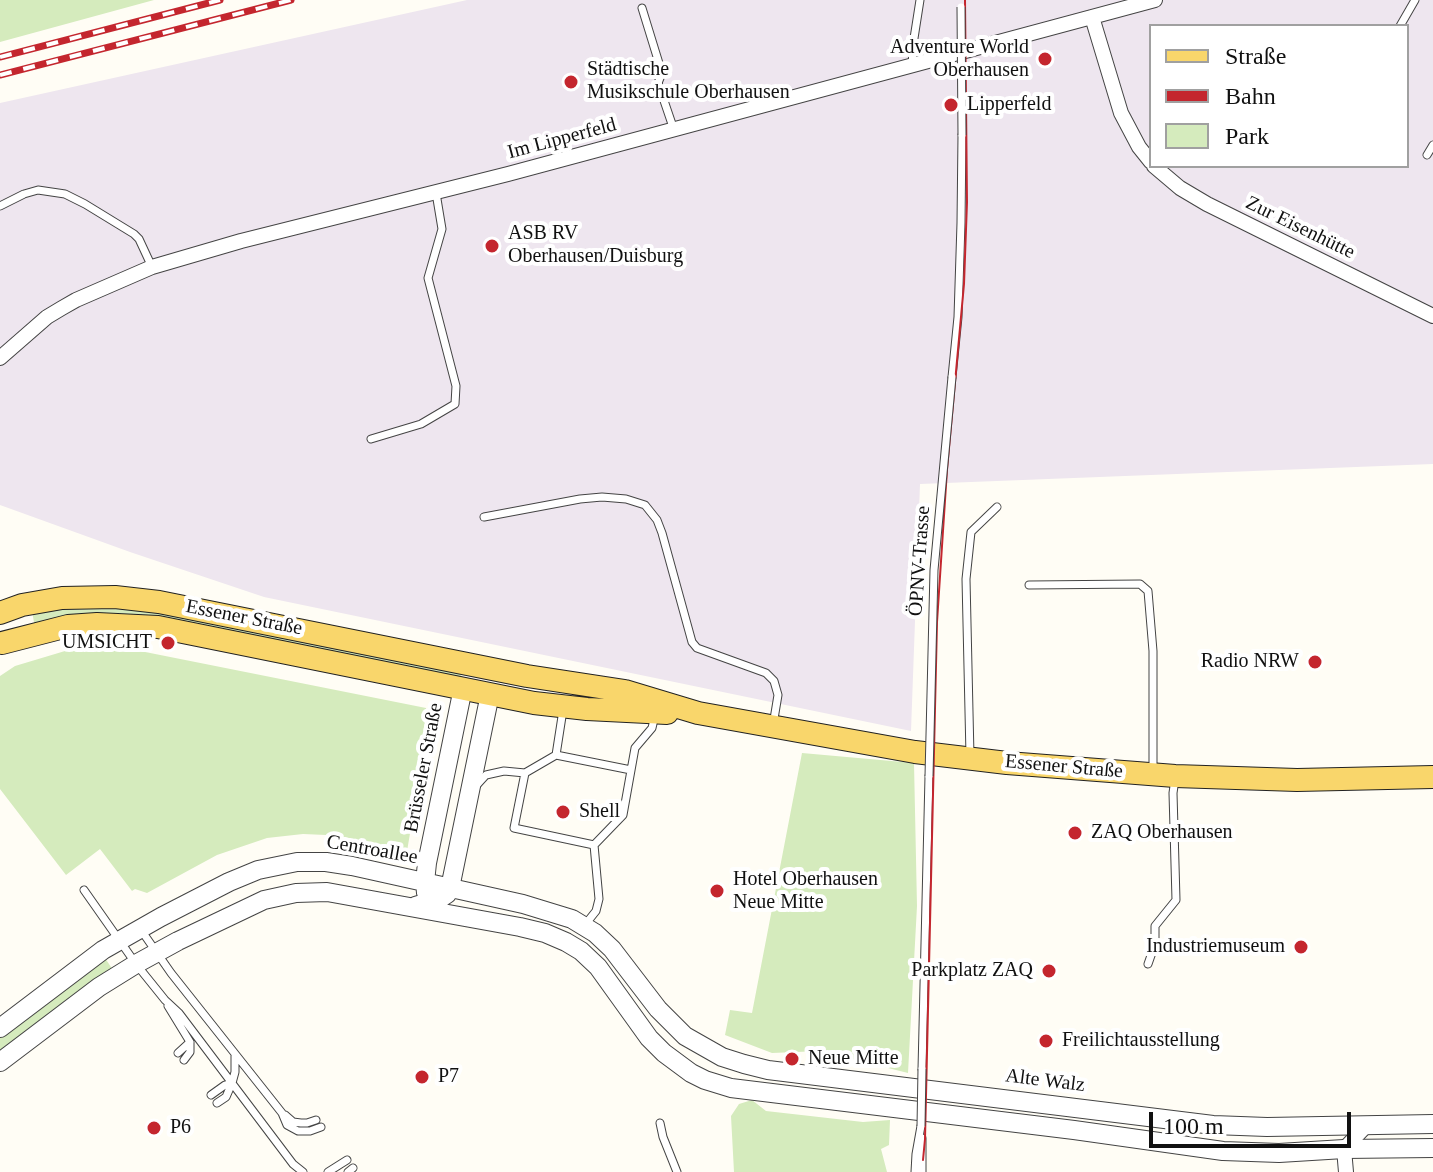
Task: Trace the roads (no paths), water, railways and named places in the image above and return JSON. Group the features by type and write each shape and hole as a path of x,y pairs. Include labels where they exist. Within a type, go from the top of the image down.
{"main road":[{"name":"Essener Straße","path":"698,713 564,707 158,627 68,626 1,642 1,611 62,598 140,599 527,676 625,691 698,713 915,752 1164,776 1297,780 1433,777"},
{"path":"463,688 485,667"},
{"path":"485,667 490,694"}],"street":[{"name":"Im Lipperfeld","path":"0,358 47,317 62,308 152,267 1155,0"},
{"name":"Zur Eisenhütte","path":"1092,17 1121,113 1149,159"},
{"name":"Zur Eisenhütte","path":"1158,168 1180,188 1207,204 1433,316"},
{"name":"Brüsseler Straße","path":"436,908 427,896 427,863 463,688"},
{"path":"436,908 450,888 490,694"},
{"name":"Centroallee","path":"0,1028 103,950 140,928 258,870 312,861 339,863 559,914 584,926 612,949 670,1022 685,1036 722,1057"},
{"path":"0,1062 92,992 157,952 264,900 286,894 327,892 408,907 436,908 545,933 566,942 581,951 605,976 655,1045 685,1069 712,1082 742,1090 1223,1151 1279,1153 1433,1148"},
{"name":"Alte Walz","path":"722,1057 768,1070 1213,1125 1433,1124"},
{"path":"1346,1172 1344,1149 1366,1126"}],"lane":[{"path":"913,65 912,51 920,0"},
{"path":"1401,24 1415,0"},
{"name":"ÖPNV-Trasse","path":"921,1126 934,570 958,317 961,4"},
{"path":"642,8 662,73 658,83 674,130"},
{"path":"1427,155 1433,145"},
{"path":"0,206 38,190 65,194 134,234 152,267"},
{"path":"371,439 421,424 455,404 456,386 428,278 442,229 436,193"},
{"path":"484,517 602,497 626,499 645,505 657,520 662,533 692,642 697,648 766,673 774,681 778,695 773,727"},
{"path":"970,758 967,563 971,532 997,507"},
{"path":"1029,585 1140,584 1148,591 1164,776 1173,793 1176,900 1155,926 1155,944 1148,964"},
{"path":"556,755 564,707"},
{"path":"584,926 596,911 599,899 594,845 623,815 635,748 652,728 655,712"},
{"path":"469,795 486,775 504,771 525,773 556,755 631,770"},
{"path":"525,773 514,828 594,845"},
{"path":"84,890 165,1000 190,1042 190,1052 181,1057"},
{"path":"140,928 282,1113 293,1122 318,1123"},
{"path":"165,1000 179,1013 293,1164 303,1172"},
{"path":"217,1103 226,1097 232,1083 235,1055"},
{"path":"712,1082 722,1057"},
{"path":"211,1095 232,1083"},
{"path":"660,1123 677,1172"},
{"path":"915,1172 921,1126"},
{"path":"921,1126 922,1172"},
{"path":"328,1172 347,1160"}],"tram line":[{"path":"923,1160 937,622 964,284 967,202 965,0"}],"railway":[{"path":"0,57 220,0"},
{"path":"0,75 291,0"}],"place":[{"name":"Adventure World Oberhausen","path":"1045,59"},
{"name":"Städtische Musikschule Oberhausen","path":"571,82"},
{"name":"Lipperfeld","path":"951,105"},
{"name":"ASB RV Oberhausen/Duisburg","path":"492,246"},
{"name":"UMSICHT","path":"168,643"},
{"name":"Radio NRW","path":"1315,662"},
{"name":"Shell","path":"563,812"},
{"name":"ZAQ Oberhausen","path":"1075,833"},
{"name":"Hotel Oberhausen Neue Mitte","path":"717,891"},
{"name":"Industriemuseum","path":"1301,947"},
{"name":"Parkplatz ZAQ","path":"1049,971"},
{"name":"Freilichtausstellung","path":"1046,1041"},
{"name":"Neue Mitte","path":"792,1059"},
{"name":"P7","path":"422,1077"},
{"name":"P6","path":"154,1128"}]}
